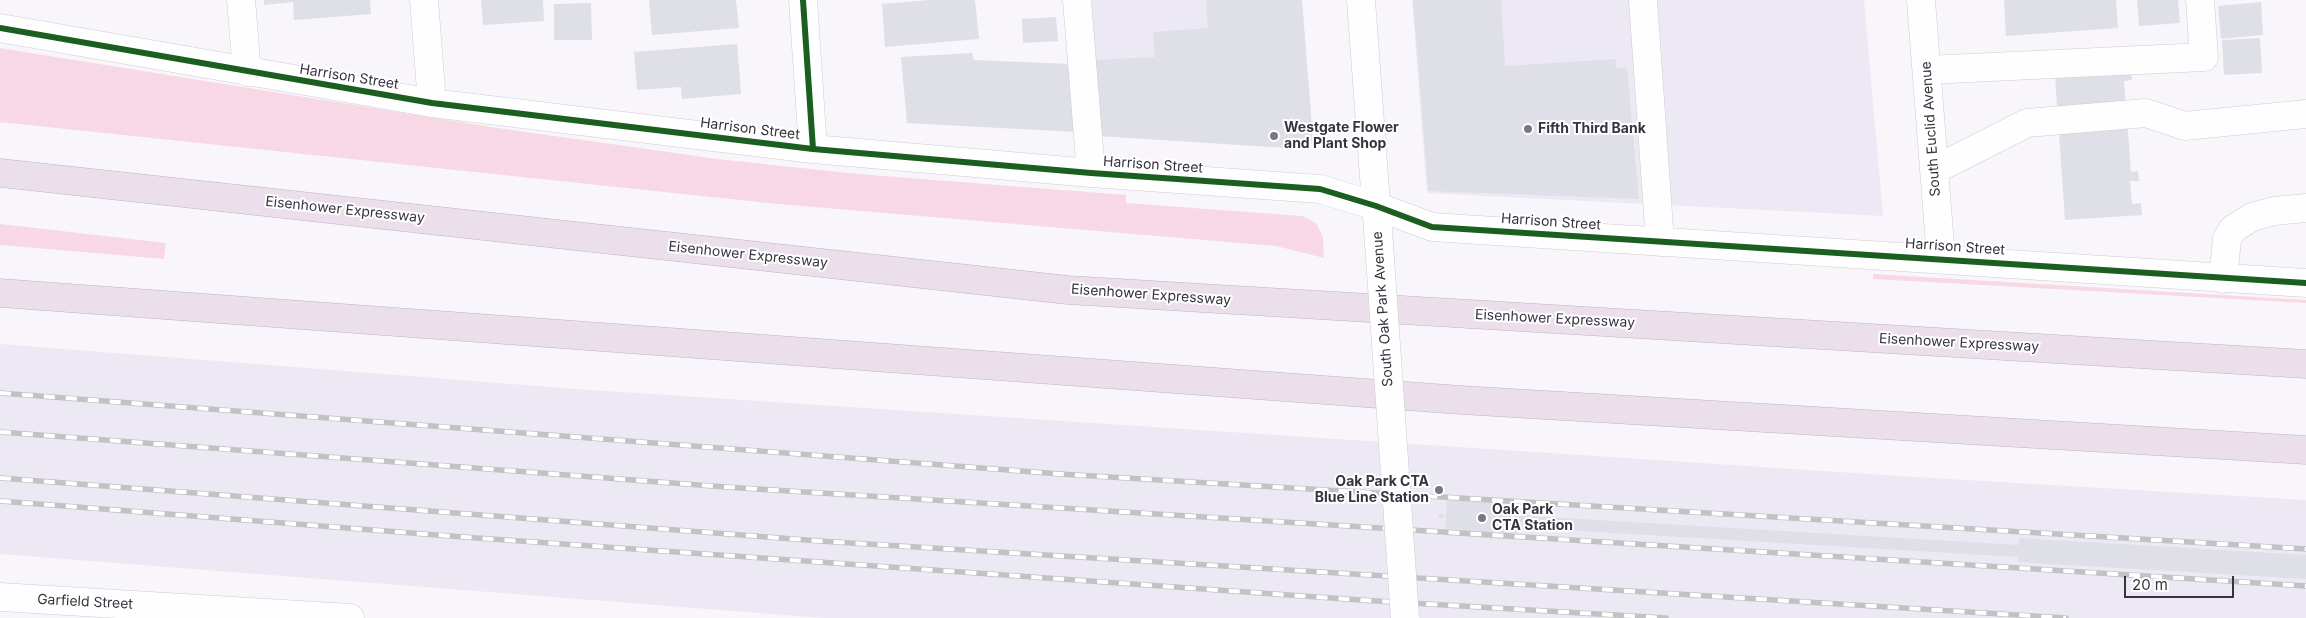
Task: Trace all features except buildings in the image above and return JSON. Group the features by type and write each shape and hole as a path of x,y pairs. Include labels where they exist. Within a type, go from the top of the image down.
{"highway":[{"name":"Eisenhower Expressway","path":"0,173 1068,290 2306,364"},
{"path":"0,293 1461,400 2306,450"}],"street":[{"path":"241,0 247,72"},
{"path":"424,0 432,103"},
{"path":"803,0 813,149"},
{"path":"1077,0 1091,173"},
{"name":"South Oak Park Avenue","path":"1361,0 1405,618"},
{"path":"1643,0 1660,242"},
{"name":"South Euclid Avenue","path":"1921,0 1941,259"},
{"path":"1926,70 2204,57 2200,0"},
{"name":"Harrison Street","path":"0,28 432,103 813,149 1091,173 1320,189 1376,206 1432,227 2306,283"},
{"path":"1934,170 2027,123 2146,112 2185,126 2306,114"},
{"path":"2223,279 2227,240 2233,229 2252,217 2274,211 2306,208"},
{"name":"Garfield Street","path":"0,597 214,614 350,618"}],"path":[{"path":"1438,516 1446,516"}],"shaded area":[{"path":"1089,0 1302,0 1313,141 1304,149 1099,136"},
{"path":"1412,0 1864,0 1883,216 1427,193"},
{"path":"0,48 491,127 717,159 858,174 1126,195 1126,203 1302,216 1316,223 1323,237 1324,258 1276,246 778,204 0,122"},
{"path":"0,224 166,243 164,259 0,245"},
{"path":"1873,274 2306,300 2306,303 1873,279"},
{"path":"0,344 576,389 1915,477 2306,500 2306,618 823,618 0,554"}],"railway":[{"path":"0,393 1060,474 2306,549"},
{"path":"0,432 725,487 2306,586"},
{"path":"0,478 819,541 2066,618"},
{"path":"0,501 463,537 1360,600 1666,618"}],"cycle path":[{"path":"803,0 813,149"},
{"path":"0,28 432,103 813,149 1091,173 1320,189 1376,206 1432,227 2306,283"}],"place":[{"name":"Fifth Third Bank","path":"1528,129"},
{"name":"Westgate Flower and Plant Shop","path":"1274,136"},
{"name":"Oak Park CTA Blue Line Station","path":"1439,490"},
{"name":"Oak Park CTA Station","path":"1482,518"}]}
